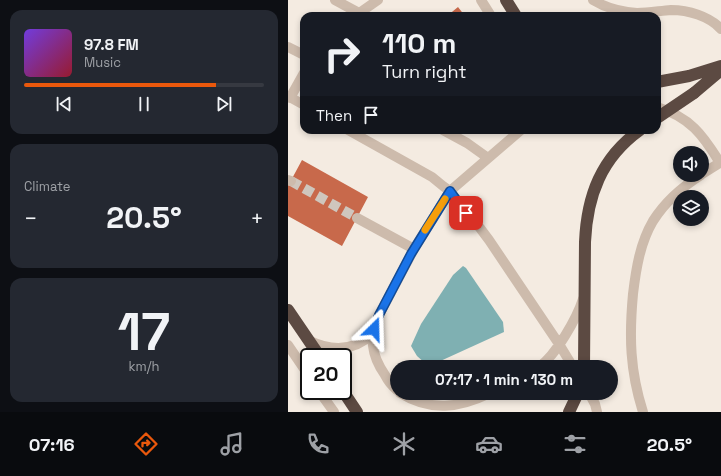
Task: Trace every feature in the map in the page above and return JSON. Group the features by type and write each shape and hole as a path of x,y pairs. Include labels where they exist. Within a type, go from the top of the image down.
{"highway":[{"path":"506,0 514,12"},
{"path":"661,81 689,76 721,66"},
{"path":"661,115 702,86 721,70"},
{"path":"584,360 585,242 589,206 598,179 606,165 625,142 635,134"},
{"path":"288,310 314,348"},
{"path":"349,400 357,412"},
{"path":"570,412 575,400"}],"lane":[{"path":"335,0 353,12"},
{"path":"362,12 378,0"},
{"path":"481,0 488,12"},
{"path":"593,0 611,8 630,12"},
{"path":"651,12 670,5 679,10 695,14 713,22 721,29"},
{"path":"288,47 300,53"},
{"path":"300,79 289,97 300,103"},
{"path":"661,109 680,117 693,126 704,137 720,163 709,170"},
{"path":"355,134 432,177 450,191 461,207 489,240 569,360"},
{"path":"450,134 467,143 488,158"},
{"path":"390,382 377,362 373,349 372,334 379,315 414,249 450,191 516,134"},
{"path":"643,412 635,383 631,337 635,278 640,250 648,231 660,211 675,194 692,182"},
{"path":"357,218 414,249"},
{"path":"547,360 576,317 585,290"},
{"path":"308,340 326,347 338,348 352,346 365,341 372,334"},
{"path":"288,345 300,363"},
{"path":"325,400 334,412"},
{"path":"412,400 430,405 446,407 474,400"},
{"path":"593,400 597,412"}],"water":[{"path":"463,266 466,268 503,322 504,332 443,360 422,360 411,346 421,324 453,275"}],"building":[{"path":"458,7 462,12 452,12"},
{"path":"302,160 368,197 342,246 288,216 288,186"}],"tunnel":[{"path":"291,181 357,218"}],"slow traffic":[{"path":"425,230 445,199"}],"route":[{"path":"374,329 375,323 411,254 450,191 466,213"}]}
